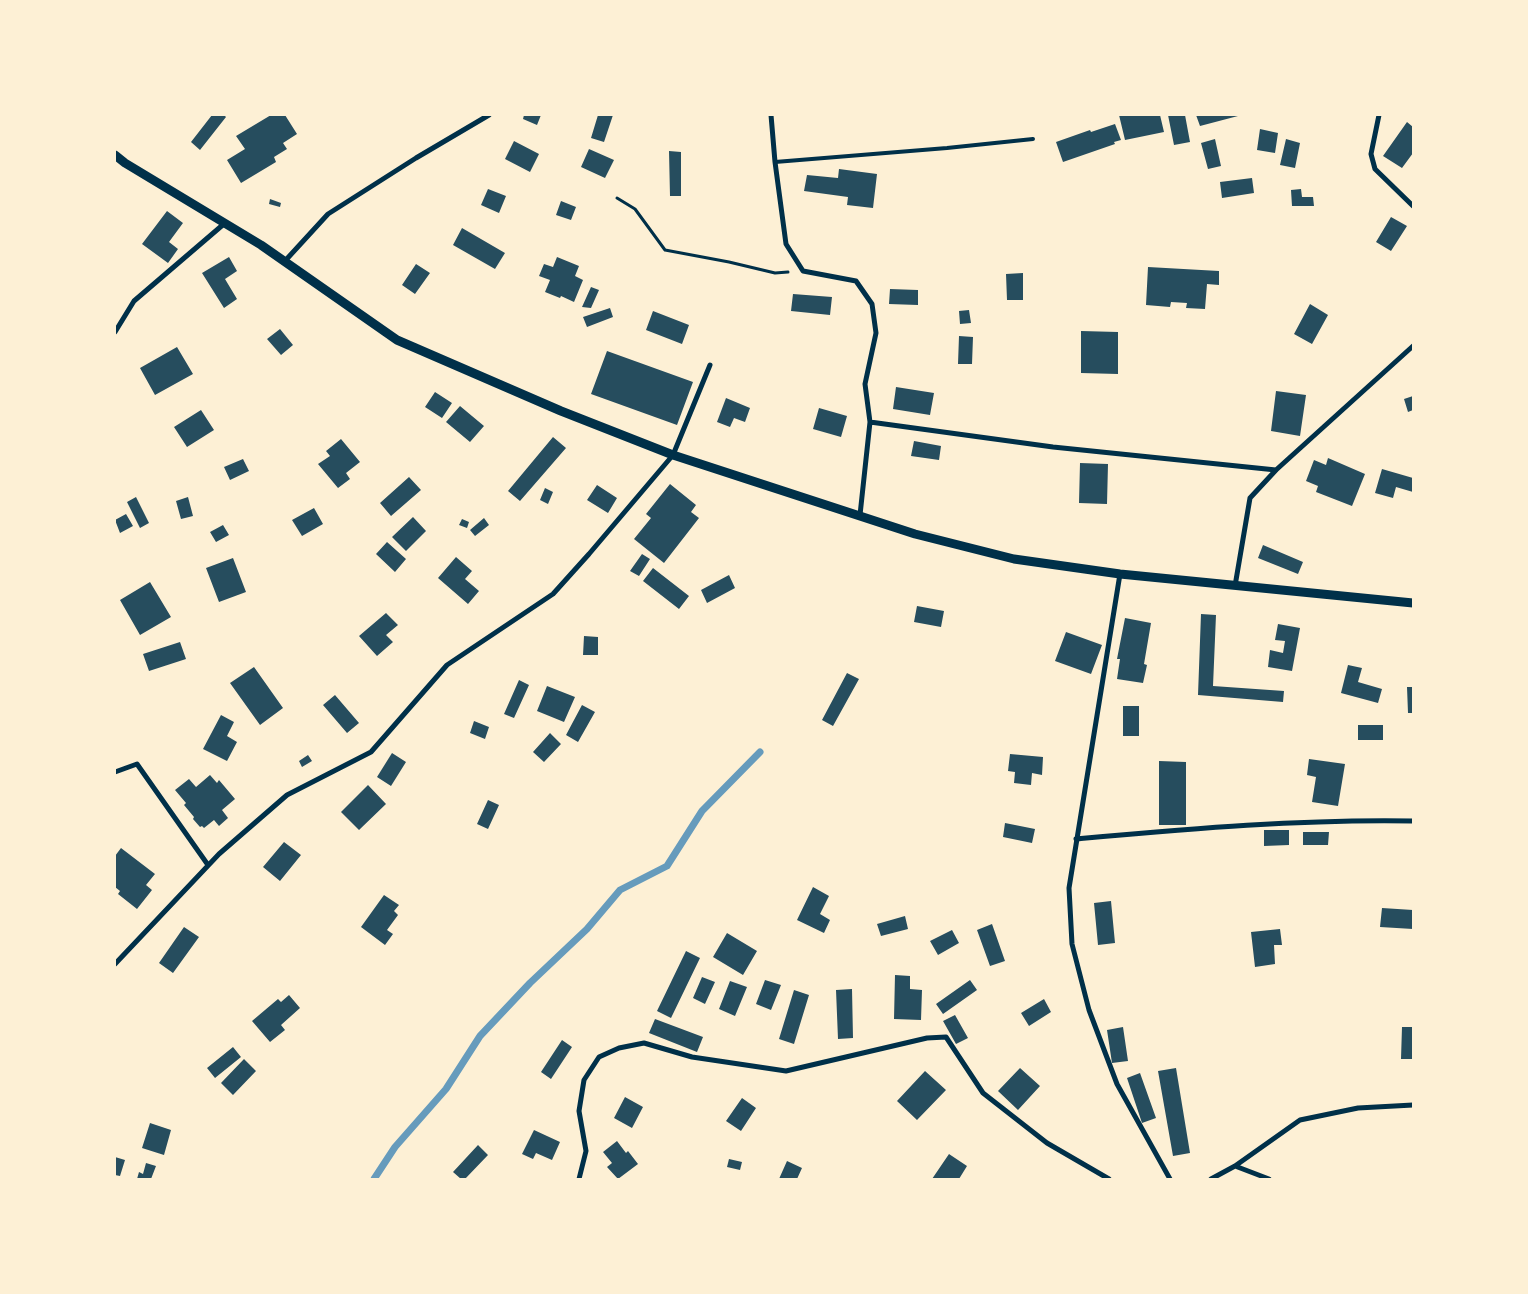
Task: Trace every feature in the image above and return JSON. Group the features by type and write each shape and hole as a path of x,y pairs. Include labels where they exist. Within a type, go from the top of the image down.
{"street":[{"path":"284,262 328,214 416,158 489,115"},
{"path":"771,115 786,244 803,271 856,281 872,304 876,333 865,384 870,422 860,515"},
{"path":"1379,115 1371,154 1375,169 1413,206"},
{"path":"115,155 261,245 397,340 561,411 673,455 915,534 1014,559 1120,574 1413,603"},
{"path":"115,332 134,301 225,223"},
{"path":"1235,586 1250,498 1276,470 1413,346"},
{"path":"115,964 219,854 287,796 371,752 447,665 552,594 589,554 673,455 710,365"},
{"path":"870,422 1053,447 1276,470"},
{"path":"1120,574 1069,888 1072,944 1089,1010 1117,1084 1170,1179"},
{"path":"115,772 137,764 208,866"},
{"path":"1076,839 1291,822 1349,820 1413,822"},
{"path":"579,1179 586,1151 579,1111 584,1080 599,1057 619,1048 644,1043 692,1058 786,1071 928,1038 946,1037 983,1093 1047,1143 1110,1179"},
{"path":"1211,1179 1235,1166 1300,1120 1358,1108 1413,1105"},
{"path":"1235,1166 1269,1179"}],"lane":[{"path":"775,162 947,148 1032,138"}],"path":[{"path":"617,198 636,209 665,250 775,273 803,271"}],"building":[{"path":"212,115 224,115 226,117 200,150 191,142"},
{"path":"271,115 285,115 297,134 283,143 287,149 274,157 276,162 241,183 227,160 245,149 236,136"},
{"path":"524,115 541,115 537,125 523,119"},
{"path":"598,115 613,115 604,142 591,138"},
{"path":"1119,115 1160,115 1164,132 1125,140"},
{"path":"1168,115 1185,115 1190,142 1174,145"},
{"path":"1196,115 1238,115 1238,116 1200,126"},
{"path":"1407,122 1413,127 1413,153 1402,168 1383,156"},
{"path":"1115,124 1121,140 1114,142 1115,144 1063,162 1056,142 1090,130 1091,132"},
{"path":"1260,129 1278,133 1275,153 1257,150"},
{"path":"1215,139 1221,166 1208,169 1201,143"},
{"path":"1286,139 1300,143 1295,168 1280,165"},
{"path":"514,141 539,154 530,172 505,159"},
{"path":"589,149 614,160 605,178 581,167"},
{"path":"669,151 681,152 681,196 670,196"},
{"path":"839,169 877,174 873,208 847,205 848,197 804,191 807,175 838,178"},
{"path":"1252,178 1254,193 1222,198 1220,182"},
{"path":"488,189 506,196 499,213 481,205"},
{"path":"1301,189 1302,197 1313,197 1314,206 1292,206 1291,190"},
{"path":"270,199 281,203 280,207 269,204"},
{"path":"561,201 576,207 571,220 556,215"},
{"path":"167,211 183,223 169,242 178,249 168,263 142,244"},
{"path":"1391,217 1407,226 1391,251 1376,242"},
{"path":"462,228 505,253 495,269 453,245"},
{"path":"229,257 237,271 225,279 237,299 224,308 202,273"},
{"path":"557,257 579,266 575,276 583,280 574,302 545,292 550,280 539,276 544,264 553,267"},
{"path":"416,264 430,273 415,294 402,285"},
{"path":"1148,267 1219,271 1219,285 1207,284 1205,309 1186,308 1187,303 1171,302 1170,307 1146,305"},
{"path":"1023,273 1023,300 1007,300 1006,274"},
{"path":"591,287 599,290 591,308 582,307"},
{"path":"890,289 918,290 918,305 889,304"},
{"path":"793,294 832,297 830,315 791,311"},
{"path":"1310,304 1328,315 1312,344 1294,334"},
{"path":"610,308 613,317 587,327 583,317"},
{"path":"969,310 971,323 960,324 959,311"},
{"path":"653,311 689,325 682,344 646,330"},
{"path":"280,329 293,345 281,355 267,339"},
{"path":"1081,331 1118,332 1118,374 1081,373"},
{"path":"959,336 973,337 972,364 958,364"},
{"path":"177,347 193,374 155,395 140,368"},
{"path":"607,351 693,382 677,425 591,394"},
{"path":"896,387 934,393 930,415 893,409"},
{"path":"1276,391 1306,395 1300,436 1271,431"},
{"path":"435,392 452,403 442,418 425,407"},
{"path":"1413,396 1413,410 1408,412 1404,399"},
{"path":"726,398 750,408 745,422 734,418 730,427 717,422"},
{"path":"460,406 484,426 470,442 446,422"},
{"path":"819,408 847,416 841,437 813,429"},
{"path":"201,410 214,430 187,447 174,427"},
{"path":"553,437 566,448 520,501 508,491"},
{"path":"341,439 360,462 346,473 350,479 338,488 318,464 330,456 326,451"},
{"path":"914,441 941,446 939,460 911,456"},
{"path":"1328,458 1365,474 1352,506 1316,492 1318,486 1306,481 1314,460 1326,465"},
{"path":"243,459 249,471 230,480 224,467"},
{"path":"1080,463 1108,464 1107,504 1079,503"},
{"path":"1382,469 1413,478 1413,492 1396,487 1393,498 1375,493"},
{"path":"409,477 421,490 391,516 380,503"},
{"path":"670,484 696,505 691,512 699,518 664,563 634,539 651,518 646,514"},
{"path":"597,485 617,498 608,513 587,500"},
{"path":"545,488 553,492 548,504 540,500"},
{"path":"136,497 149,523 140,528 127,502"},
{"path":"188,497 193,516 181,519 176,501"},
{"path":"314,508 323,524 302,536 292,520"},
{"path":"126,514 133,526 120,533 115,520"},
{"path":"413,517 426,531 406,551 392,537"},
{"path":"484,518 489,525 475,536 470,530"},
{"path":"462,519 469,522 467,528 459,525"},
{"path":"223,525 229,535 216,542 210,532"},
{"path":"387,542 406,559 395,572 376,554"},
{"path":"1263,545 1303,562 1298,574 1258,558"},
{"path":"642,554 650,559 639,576 630,571"},
{"path":"456,557 472,571 465,579 479,591 468,604 438,578"},
{"path":"233,558 246,592 219,602 206,568"},
{"path":"653,568 689,596 679,609 643,581"},
{"path":"729,575 735,588 707,603 701,590"},
{"path":"150,582 171,617 140,635 120,600"},
{"path":"917,606 944,611 941,627 914,622"},
{"path":"386,613 398,625 386,635 393,642 377,656 359,636"},
{"path":"1201,614 1216,615 1213,686 1284,691 1283,702 1198,695"},
{"path":"1125,618 1151,623 1144,664 1147,665 1143,683 1117,679 1120,659 1117,659"},
{"path":"1278,624 1300,628 1292,671 1268,667 1270,650 1283,653 1285,641 1275,640"},
{"path":"1066,632 1102,645 1091,674 1055,661"},
{"path":"584,636 598,637 598,655 583,655"},
{"path":"180,642 186,659 149,671 143,654"},
{"path":"1348,665 1362,668 1358,682 1382,689 1378,703 1341,693"},
{"path":"254,667 283,708 260,725 230,683"},
{"path":"847,673 859,679 833,726 822,720"},
{"path":"519,680 529,685 514,718 504,714"},
{"path":"547,686 575,697 564,722 537,711"},
{"path":"1407,687 1413,687 1413,713 1408,713"},
{"path":"335,695 359,723 347,733 323,705"},
{"path":"582,705 595,712 578,742 566,735"},
{"path":"1123,706 1139,706 1139,736 1123,736"},
{"path":"221,715 234,722 227,736 237,742 227,761 203,749"},
{"path":"474,721 489,727 485,739 470,733"},
{"path":"1358,725 1383,725 1383,740 1358,740"},
{"path":"550,733 561,744 544,762 533,752"},
{"path":"392,753 406,762 391,786 377,777"},
{"path":"1010,754 1043,757 1042,775 1032,773 1031,785 1014,783 1015,772 1008,771"},
{"path":"308,755 312,761 302,767 299,761"},
{"path":"1309,759 1345,764 1338,806 1312,802 1316,777 1307,775"},
{"path":"1159,761 1186,762 1186,825 1159,825"},
{"path":"210,775 217,783 219,780 235,799 222,810 228,818 219,826 214,820 204,828 200,827 193,819 194,817 184,805 186,803 175,790 189,779 196,787"},
{"path":"368,785 386,804 359,830 341,812"},
{"path":"488,800 499,805 488,829 477,824"},
{"path":"1005,823 1035,829 1032,843 1003,837"},
{"path":"1264,830 1289,830 1289,845 1264,846"},
{"path":"1303,832 1329,832 1328,845 1303,845"},
{"path":"284,842 301,855 280,881 263,867"},
{"path":"121,848 155,874 146,885 152,890 137,909 118,894 120,891 115,887 115,856"},
{"path":"813,887 829,896 820,914 830,920 824,933 797,920"},
{"path":"384,895 399,905 394,911 398,915 387,930 393,934 385,945 361,927"},
{"path":"1111,901 1115,943 1098,945 1094,903"},
{"path":"1382,908 1413,910 1413,929 1380,927"},
{"path":"905,916 908,929 881,936 877,924"},
{"path":"992,924 1005,961 990,966 977,930"},
{"path":"184,927 199,937 173,973 159,963"},
{"path":"1280,929 1282,945 1274,945 1275,964 1255,967 1251,932"},
{"path":"952,930 959,943 938,955 930,941"},
{"path":"727,933 757,951 743,975 713,957"},
{"path":"686,951 700,958 671,1018 657,1011"},
{"path":"895,975 910,976 910,989 922,990 921,1020 894,1019"},
{"path":"702,977 715,982 705,1004 693,998"},
{"path":"765,980 781,985 771,1010 756,1004"},
{"path":"970,980 977,990 943,1014 936,1004"},
{"path":"730,981 747,987 735,1016 719,1009"},
{"path":"852,989 853,1038 838,1039 836,990"},
{"path":"794,990 809,995 794,1044 779,1039"},
{"path":"289,995 300,1008 281,1025 285,1030 270,1042 252,1021 278,999 281,1002"},
{"path":"1044,999 1051,1012 1029,1026 1021,1013"},
{"path":"955,1015 968,1038 956,1044 943,1021"},
{"path":"655,1019 703,1037 697,1052 649,1033"},
{"path":"1123,1027 1128,1061 1112,1063 1107,1030"},
{"path":"1402,1027 1413,1027 1413,1059 1401,1059"},
{"path":"562,1040 572,1047 551,1079 541,1072"},
{"path":"233,1047 241,1057 215,1078 207,1068"},
{"path":"244,1059 256,1071 233,1095 221,1083"},
{"path":"1020,1068 1040,1086 1018,1110 998,1091"},
{"path":"1176,1068 1190,1153 1173,1156 1158,1071"},
{"path":"925,1071 946,1090 917,1120 897,1101"},
{"path":"1140,1073 1156,1118 1142,1123 1127,1078"},
{"path":"625,1097 643,1107 632,1128 614,1118"},
{"path":"742,1098 756,1108 741,1131 726,1121"},
{"path":"150,1123 171,1130 164,1155 142,1148"},
{"path":"534,1130 560,1142 552,1160 536,1153 533,1159 522,1154"},
{"path":"617,1141 638,1164 618,1179 607,1167 612,1163 603,1152"},
{"path":"478,1145 488,1155 465,1179 461,1179 453,1172"},
{"path":"949,1154 967,1166 959,1179 932,1179"},
{"path":"115,1157 125,1160 120,1176 115,1175"},
{"path":"729,1159 742,1162 740,1170 727,1167"},
{"path":"787,1161 802,1168 797,1179 779,1179"},
{"path":"146,1163 156,1166 151,1179 137,1179 139,1172 143,1174"}],"waterway":[{"path":"374,1179 395,1147 446,1089 480,1036 530,983 587,929 620,890 667,866 702,811 760,752"}]}
